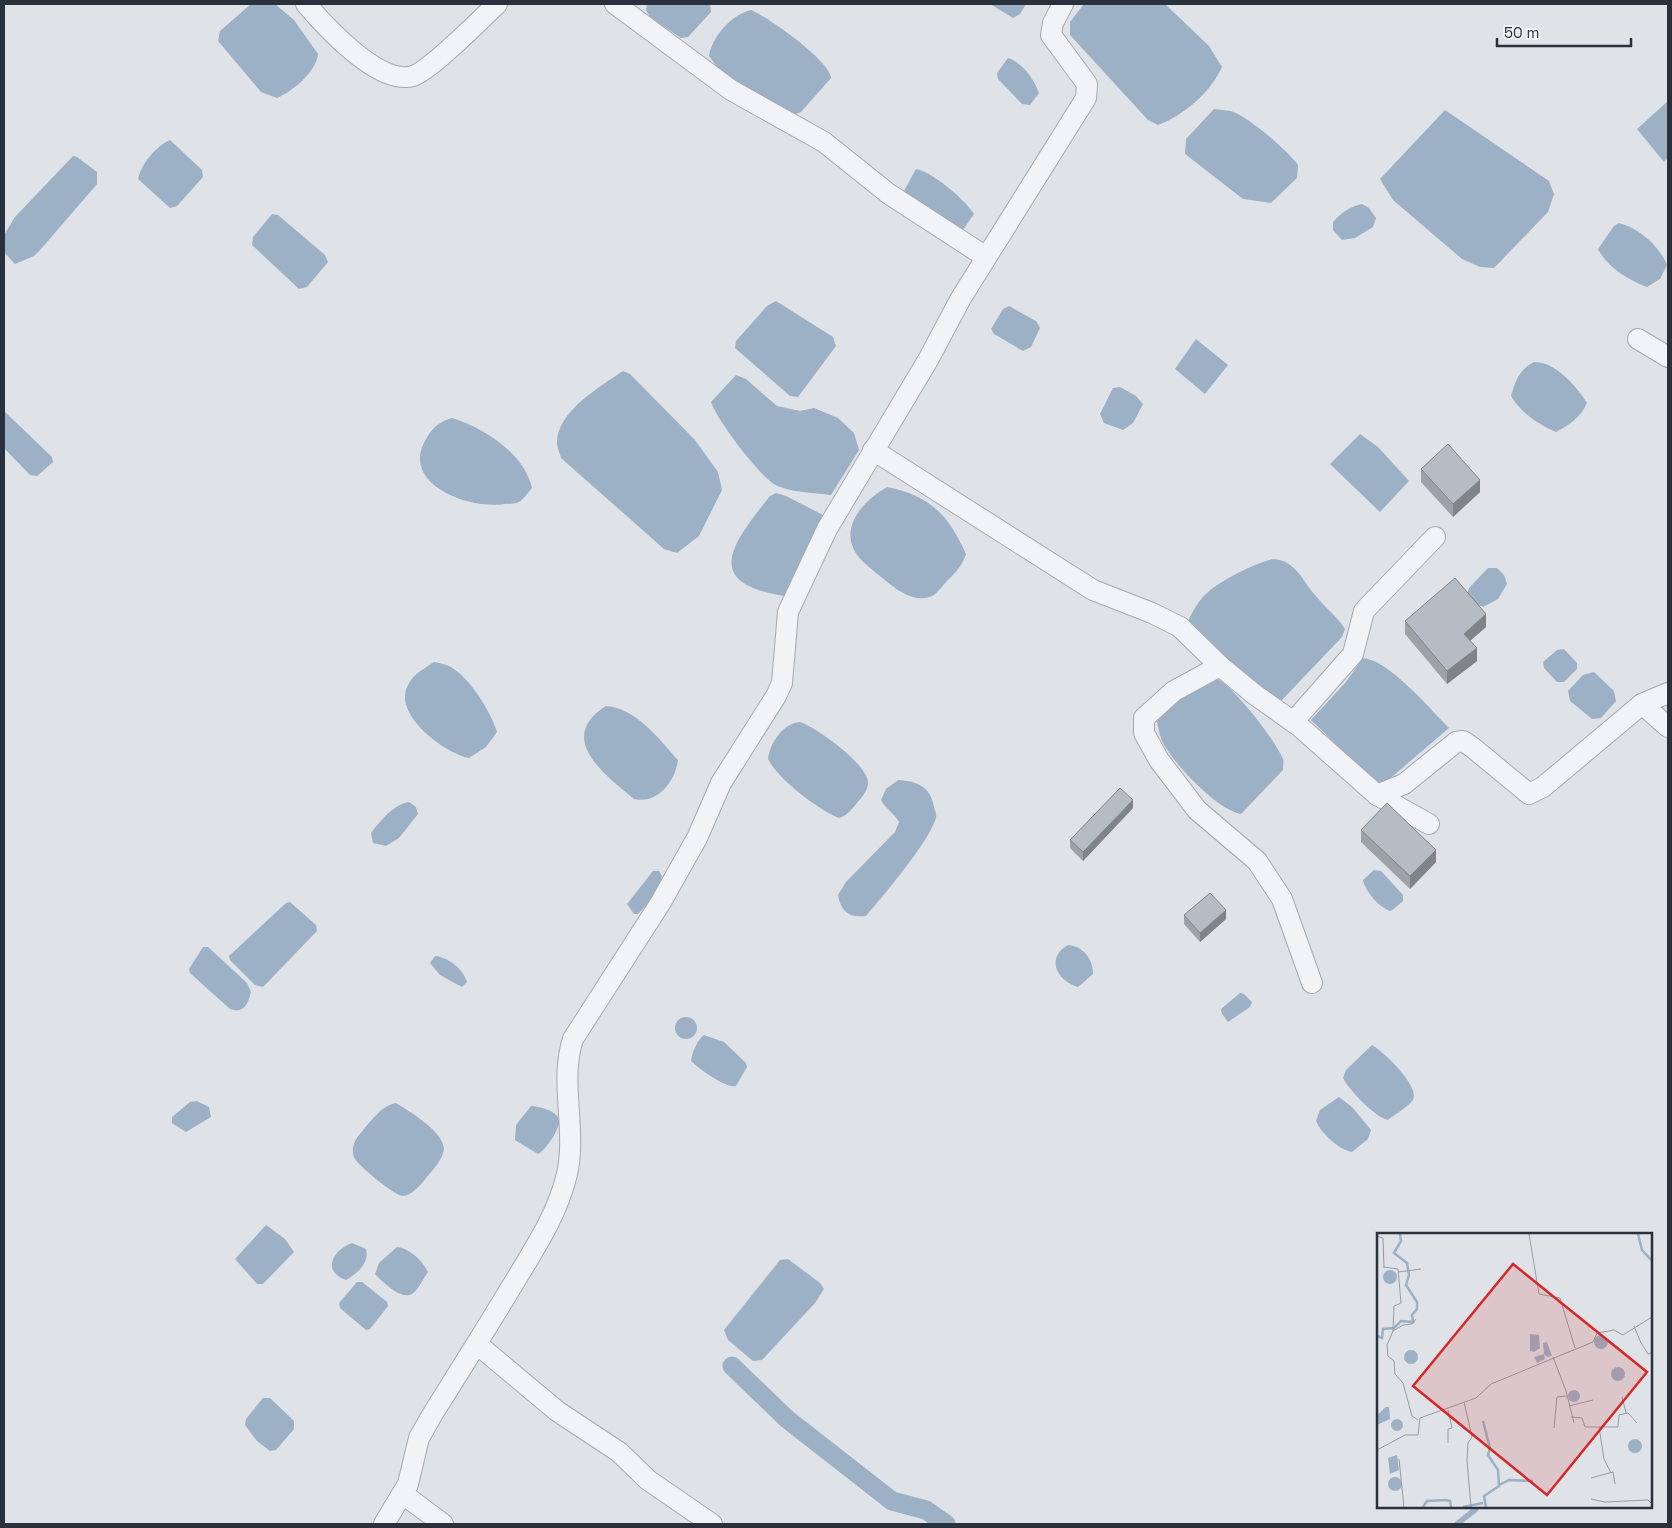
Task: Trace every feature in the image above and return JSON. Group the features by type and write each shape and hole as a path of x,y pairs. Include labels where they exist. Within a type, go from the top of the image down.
{"street":[{"path":"306,4 323,24 357,55 383,71 400,76 413,76 430,65 497,4"},
{"path":"615,4 731,90 824,142 889,194 986,258"},
{"path":"384,1524 408,1484 419,1438 543,1237 561,1199 568,1172 570,1111 568,1054 572,1039 661,902 697,838 720,783 776,696 782,683 788,612 826,529 986,258 1088,92 1087,84 1078,70 1051,35 1053,23 1063,4"},
{"path":"1638,339 1668,357"},
{"path":"873,450 1093,590 1174,623 1193,637 1220,666 1254,694 1293,722 1377,795 1429,824"},
{"path":"1293,722 1353,654 1364,611 1435,537"},
{"path":"1220,666 1174,691 1144,718 1144,733 1159,760 1198,810 1258,861 1282,899 1312,983"},
{"path":"1377,795 1404,784 1456,742 1462,741 1529,794 1543,787 1642,704 1668,693"},
{"path":"1642,704 1668,727"},
{"path":"477,1344 557,1411 619,1452 648,1480 712,1524"},
{"path":"403,1494 443,1524"}],"water":[{"path":"251,4 275,4 294,20 318,54 313,67 303,80 290,91 277,98 261,92 218,41 220,31"},
{"path":"647,4 710,4 711,12 688,37 681,38 651,18 646,10"},
{"path":"990,4 1026,4 1020,14 1013,18"},
{"path":"1084,4 1165,4 1209,46 1222,67 1217,77 1195,102 1168,121 1158,125 1148,120 1070,35 1070,22"},
{"path":"751,10 797,40 828,70 831,78 801,112 796,114 787,111 720,71 709,56 714,42 724,28 737,16"},
{"path":"1008,58 1023,68 1037,88 1039,93 1030,105 1022,104 998,79 997,73"},
{"path":"1668,101 1668,158 1664,162 1637,129"},
{"path":"1214,109 1230,111 1246,119 1277,143 1298,165 1297,178 1271,203 1243,199 1185,154 1186,139"},
{"path":"1445,110 1549,181 1554,194 1548,212 1494,268 1480,267 1462,259 1393,200 1380,179"},
{"path":"170,140 202,170 203,177 177,206 170,208 138,179 142,167 150,156"},
{"path":"73,156 97,172 97,184 34,256 15,264 4,252 4,235 15,217"},
{"path":"916,169 923,171 948,187 974,214 961,233 904,191"},
{"path":"1362,204 1369,208 1376,218 1373,227 1355,238 1342,240 1333,230 1333,222 1346,210"},
{"path":"272,214 278,215 325,255 328,262 307,287 299,289 252,245 253,237"},
{"path":"1619,223 1634,229 1648,239 1664,258 1667,265 1660,279 1647,287 1633,281 1612,267 1598,249 1614,226"},
{"path":"776,301 833,337 836,346 798,397 790,396 735,348 736,341 767,306"},
{"path":"1009,306 1036,321 1040,328 1031,347 1023,351 994,334 991,329 1003,309"},
{"path":"1196,339 1228,365 1205,394 1175,369"},
{"path":"1534,362 1542,363 1558,370 1577,389 1587,403 1574,420 1556,432 1530,417 1511,396 1519,376 1525,368"},
{"path":"623,371 630,374 695,440 718,472 722,490 699,536 677,553 664,549 561,458 558,449 559,431 572,410 592,392"},
{"path":"736,375 746,379 777,406 800,411 814,408 838,418 854,433 859,450 831,495 779,487 758,469 739,446 721,421 711,402"},
{"path":"1120,387 1136,396 1143,404 1133,423 1123,430 1104,423 1100,414 1113,388"},
{"path":"4,411 52,457 53,462 37,476 30,475 4,448"},
{"path":"452,418 489,435 512,453 528,475 532,488 521,501 514,504 489,505 473,503 442,491 430,481 422,469 420,455 431,431 443,421"},
{"path":"1360,434 1378,447 1409,481 1380,512 1330,464"},
{"path":"887,487 915,496 936,509 952,528 966,554 958,569 934,595 927,598 912,597 891,585 860,558 852,545 851,527 859,511 872,497"},
{"path":"776,493 786,496 823,515 785,596 758,590 742,582 733,571 732,559 736,545 770,496"},
{"path":"1273,559 1288,564 1293,568 1345,629 1342,637 1281,701 1263,694 1188,621 1198,603 1213,588 1238,573"},
{"path":"1488,568 1497,568 1504,575 1507,584 1498,599 1483,607 1472,602 1467,595 1469,588"},
{"path":"1564,649 1577,663 1577,669 1564,682 1557,682 1544,668 1543,662 1557,650"},
{"path":"1363,658 1385,667 1397,676 1449,728 1380,787 1311,720 1345,683"},
{"path":"434,662 449,666 464,678 478,695 497,732 486,747 469,758 447,749 434,740 414,720 407,708 405,696 410,681"},
{"path":"1594,672 1614,691 1616,701 1601,718 1592,719 1570,701 1568,691 1583,675"},
{"path":"1215,678 1223,682 1253,714 1272,740 1283,760 1283,770 1241,814 1231,811 1220,804 1186,773 1162,741 1156,718 1168,704"},
{"path":"606,706 617,708 637,718 655,734 678,760 669,783 658,795 643,800 634,799 610,779 590,756 585,743 585,731 591,718"},
{"path":"800,722 829,739 851,757 866,775 868,786 866,792 851,810 842,817 839,818 830,814 799,793 789,785 768,759 771,747 778,735 788,726"},
{"path":"898,780 922,786 930,794 936,818 932,828 915,854 894,883 866,916 850,915 841,906 838,895 846,882 895,832 899,822 881,800 886,789"},
{"path":"409,802 416,807 418,814 399,838 386,846 373,843 371,833 379,823 398,806"},
{"path":"1374,870 1381,871 1403,895 1403,901 1391,911 1378,903 1364,884 1363,880"},
{"path":"653,871 659,871 662,876 658,887 646,906 638,914 634,914 627,904"},
{"path":"290,902 316,925 317,931 263,987 255,985 230,960 229,956 286,903"},
{"path":"1068,945 1083,951 1089,958 1093,968 1093,974 1078,987 1064,980 1056,969 1057,956"},
{"path":"203,947 208,947 247,983 251,992 247,1004 242,1009 230,1009 190,973 189,969"},
{"path":"435,956 445,959 454,965 467,982 462,987 440,975 430,963"},
{"path":"1240,993 1244,994 1252,1002 1250,1007 1228,1022 1221,1009"},
{"path":"686,1017 694,1020 697,1028 694,1036 686,1039 678,1036 675,1028 678,1020"},
{"path":"704,1035 724,1042 746,1063 747,1067 736,1086 719,1081 691,1061 696,1046"},
{"path":"1372,1045 1400,1070 1412,1087 1414,1094 1411,1103 1388,1120 1363,1103 1343,1078 1346,1070"},
{"path":"1339,1097 1352,1107 1371,1130 1368,1139 1352,1152 1347,1151 1331,1140 1316,1121 1320,1110"},
{"path":"197,1101 209,1107 211,1117 186,1132 172,1123 172,1117 190,1102"},
{"path":"396,1103 432,1129 442,1142 444,1149 435,1168 422,1183 413,1192 403,1196 385,1186 370,1174 358,1163 353,1153 353,1146 356,1140 371,1120 380,1111"},
{"path":"531,1106 552,1112 559,1120 558,1128 552,1139 545,1149 538,1154 515,1140 516,1125"},
{"path":"266,1225 285,1239 294,1252 263,1284 257,1284 235,1259"},
{"path":"352,1243 366,1249 367,1254 362,1267 346,1280 338,1276 334,1271 332,1261 340,1250"},
{"path":"397,1247 415,1256 428,1272 418,1288 410,1295 400,1294 393,1290 375,1274 379,1263"},
{"path":"788,1259 820,1283 824,1289 815,1303 762,1360 753,1361 728,1340 724,1330 780,1260"},
{"path":"357,1282 362,1282 387,1302 388,1306 370,1329 366,1330 340,1308 339,1303"},
{"path":"263,1398 270,1398 294,1421 294,1429 276,1450 270,1451 257,1441 245,1425 246,1419"}],"building":[{"path":"1448,444 1480,480 1453,504 1421,469"},
{"path":"1455,578 1486,614 1464,634 1477,648 1447,671 1405,621"},
{"path":"1120,788 1133,800 1083,852 1070,840"},
{"path":"1387,803 1436,850 1410,876 1361,830"},
{"path":"1210,893 1226,910 1200,933 1184,915"}],"waterway":[{"path":"732,1366 787,1419 892,1501 926,1510 946,1524"},
{"path":"1457,1524 1476,1509"}]}
